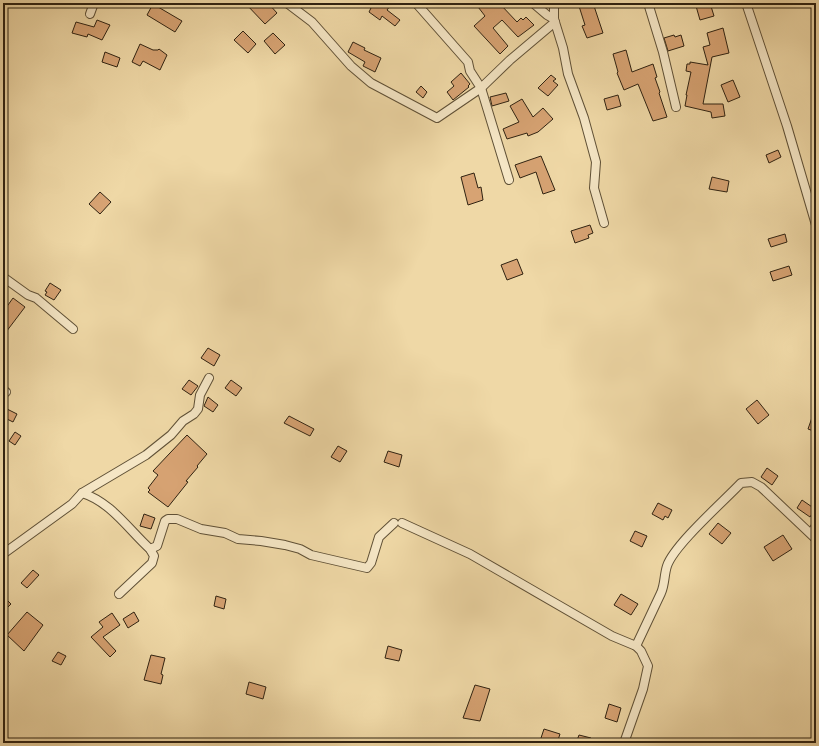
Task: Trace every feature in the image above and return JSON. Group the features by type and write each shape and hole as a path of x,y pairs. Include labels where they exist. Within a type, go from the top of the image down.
{"street":[{"path":"90,14 94,3"},
{"path":"287,3 312,22 351,66 371,83 426,114 436,118 481,88 510,60 555,21"},
{"path":"416,3 468,62 470,71 481,88 509,180"},
{"path":"533,3 555,21"},
{"path":"554,3 555,21 563,48 568,74 584,118 596,162 594,188 604,223"},
{"path":"648,3 663,52 676,107"},
{"path":"746,3 787,126 816,225"},
{"path":"3,277 28,295 36,298 73,329"},
{"path":"3,554 72,504 82,494 146,454 171,435 183,421 194,414 198,409 200,395 209,378"},
{"path":"636,646 665,584 667,565 681,545 741,483 752,482 761,488 813,536 816,526"},
{"path":"82,494 91,496 105,506 150,549 154,556 152,563 119,594"},
{"path":"150,549 157,546 165,521 168,519 177,519 201,529 225,533 238,539 285,545 300,549 311,555 367,568 371,563 379,537 394,523"},
{"path":"402,523 470,554 612,636 636,646 641,651 648,666 624,743"}],"building":[{"path":"245,3 268,3 277,13 265,24"},
{"path":"365,3 392,3 387,10 400,20 395,26 382,16 380,20 369,12 371,8"},
{"path":"475,3 495,3 498,6 500,4 517,22 521,18 523,20 526,17 534,25 518,37 502,20 493,28 508,46 500,54 474,26 485,16"},
{"path":"578,3 593,3 603,33 587,38 582,26 585,25"},
{"path":"710,3 714,16 700,20 696,6"},
{"path":"153,4 182,21 175,32 147,15"},
{"path":"97,20 110,25 102,40 88,34 87,37 72,33 76,22 94,27"},
{"path":"723,28 729,53 712,57 703,104 723,104 725,116 712,118 711,112 685,106 691,72 686,71 687,64 690,64 690,62 708,65 703,47 710,45 707,33"},
{"path":"243,31 256,44 248,53 234,40"},
{"path":"273,33 285,45 275,54 264,41"},
{"path":"674,35 675,37 681,35 684,46 668,51 664,38"},
{"path":"353,42 365,48 364,50 381,58 375,72 363,66 365,62 348,52"},
{"path":"140,44 153,50 159,49 167,55 160,70 143,61 140,66 132,62"},
{"path":"626,50 632,72 653,64 657,77 655,78 667,117 653,121 638,84 624,90 617,73 613,54"},
{"path":"105,52 120,58 117,67 102,62"},
{"path":"461,73 470,84 468,86 469,87 453,100 447,92 454,86 451,82"},
{"path":"551,75 556,79 553,81 558,85 548,96 538,88"},
{"path":"733,80 740,97 728,102 721,85"},
{"path":"421,86 427,92 423,98 416,92"},
{"path":"506,93 509,101 492,106 490,97"},
{"path":"618,95 621,106 607,110 604,99"},
{"path":"522,99 533,117 543,108 553,119 538,132 528,136 527,133 507,139 503,129 519,122 510,106"},
{"path":"778,150 781,157 769,163 766,155"},
{"path":"541,156 555,190 543,194 536,172 520,178 515,165"},
{"path":"474,173 478,188 481,187 483,200 468,205 461,177"},
{"path":"712,177 729,181 727,192 709,189"},
{"path":"100,192 111,202 100,214 89,204"},
{"path":"590,225 593,233 588,235 589,238 575,243 571,231"},
{"path":"785,234 787,242 771,247 768,239"},
{"path":"517,259 523,274 507,280 501,265"},
{"path":"789,266 792,275 773,281 770,272"},
{"path":"50,283 61,290 54,300 45,295 47,292 45,291"},
{"path":"13,298 25,307 3,336 3,312"},
{"path":"208,348 220,355 214,366 201,358"},
{"path":"189,380 198,386 191,395 182,389"},
{"path":"231,380 242,388 236,396 225,388"},
{"path":"208,397 218,405 213,412 204,406"},
{"path":"757,400 769,415 758,424 746,409"},
{"path":"5,408 17,414 13,422 3,417"},
{"path":"815,409 816,410 816,432 808,429"},
{"path":"289,416 314,429 310,436 284,423"},
{"path":"15,432 21,436 15,445 9,441"},
{"path":"187,435 207,454 186,481 188,482 168,507 148,492 150,490 148,488 158,475 153,471"},
{"path":"338,446 347,451 340,462 331,457"},
{"path":"388,451 402,455 399,467 384,462"},
{"path":"767,468 778,476 772,485 761,477"},
{"path":"802,500 815,509 810,517 797,508"},
{"path":"658,503 672,510 668,518 665,516 663,520 652,514"},
{"path":"144,514 155,518 151,529 140,526"},
{"path":"718,523 731,533 722,544 709,534"},
{"path":"635,531 647,536 642,547 630,541"},
{"path":"783,535 792,549 773,561 764,547"},
{"path":"33,570 39,575 27,588 21,583"},
{"path":"621,594 638,604 631,615 614,605"},
{"path":"3,596 11,604 3,612"},
{"path":"216,596 226,599 224,609 214,606"},
{"path":"27,612 43,625 24,651 7,635"},
{"path":"134,612 139,621 128,628 123,619"},
{"path":"112,613 120,625 103,637 116,651 110,657 91,637 103,627 99,622"},
{"path":"388,646 402,650 399,661 385,658"},
{"path":"58,652 66,656 61,665 52,661"},
{"path":"151,655 165,658 161,674 163,675 161,684 144,680"},
{"path":"249,682 266,687 263,699 246,694"},
{"path":"475,685 490,689 480,721 463,718"},
{"path":"609,704 621,708 617,722 605,718"},
{"path":"544,729 560,734 557,743 540,741"},
{"path":"579,735 591,738 589,743 576,743"}]}
